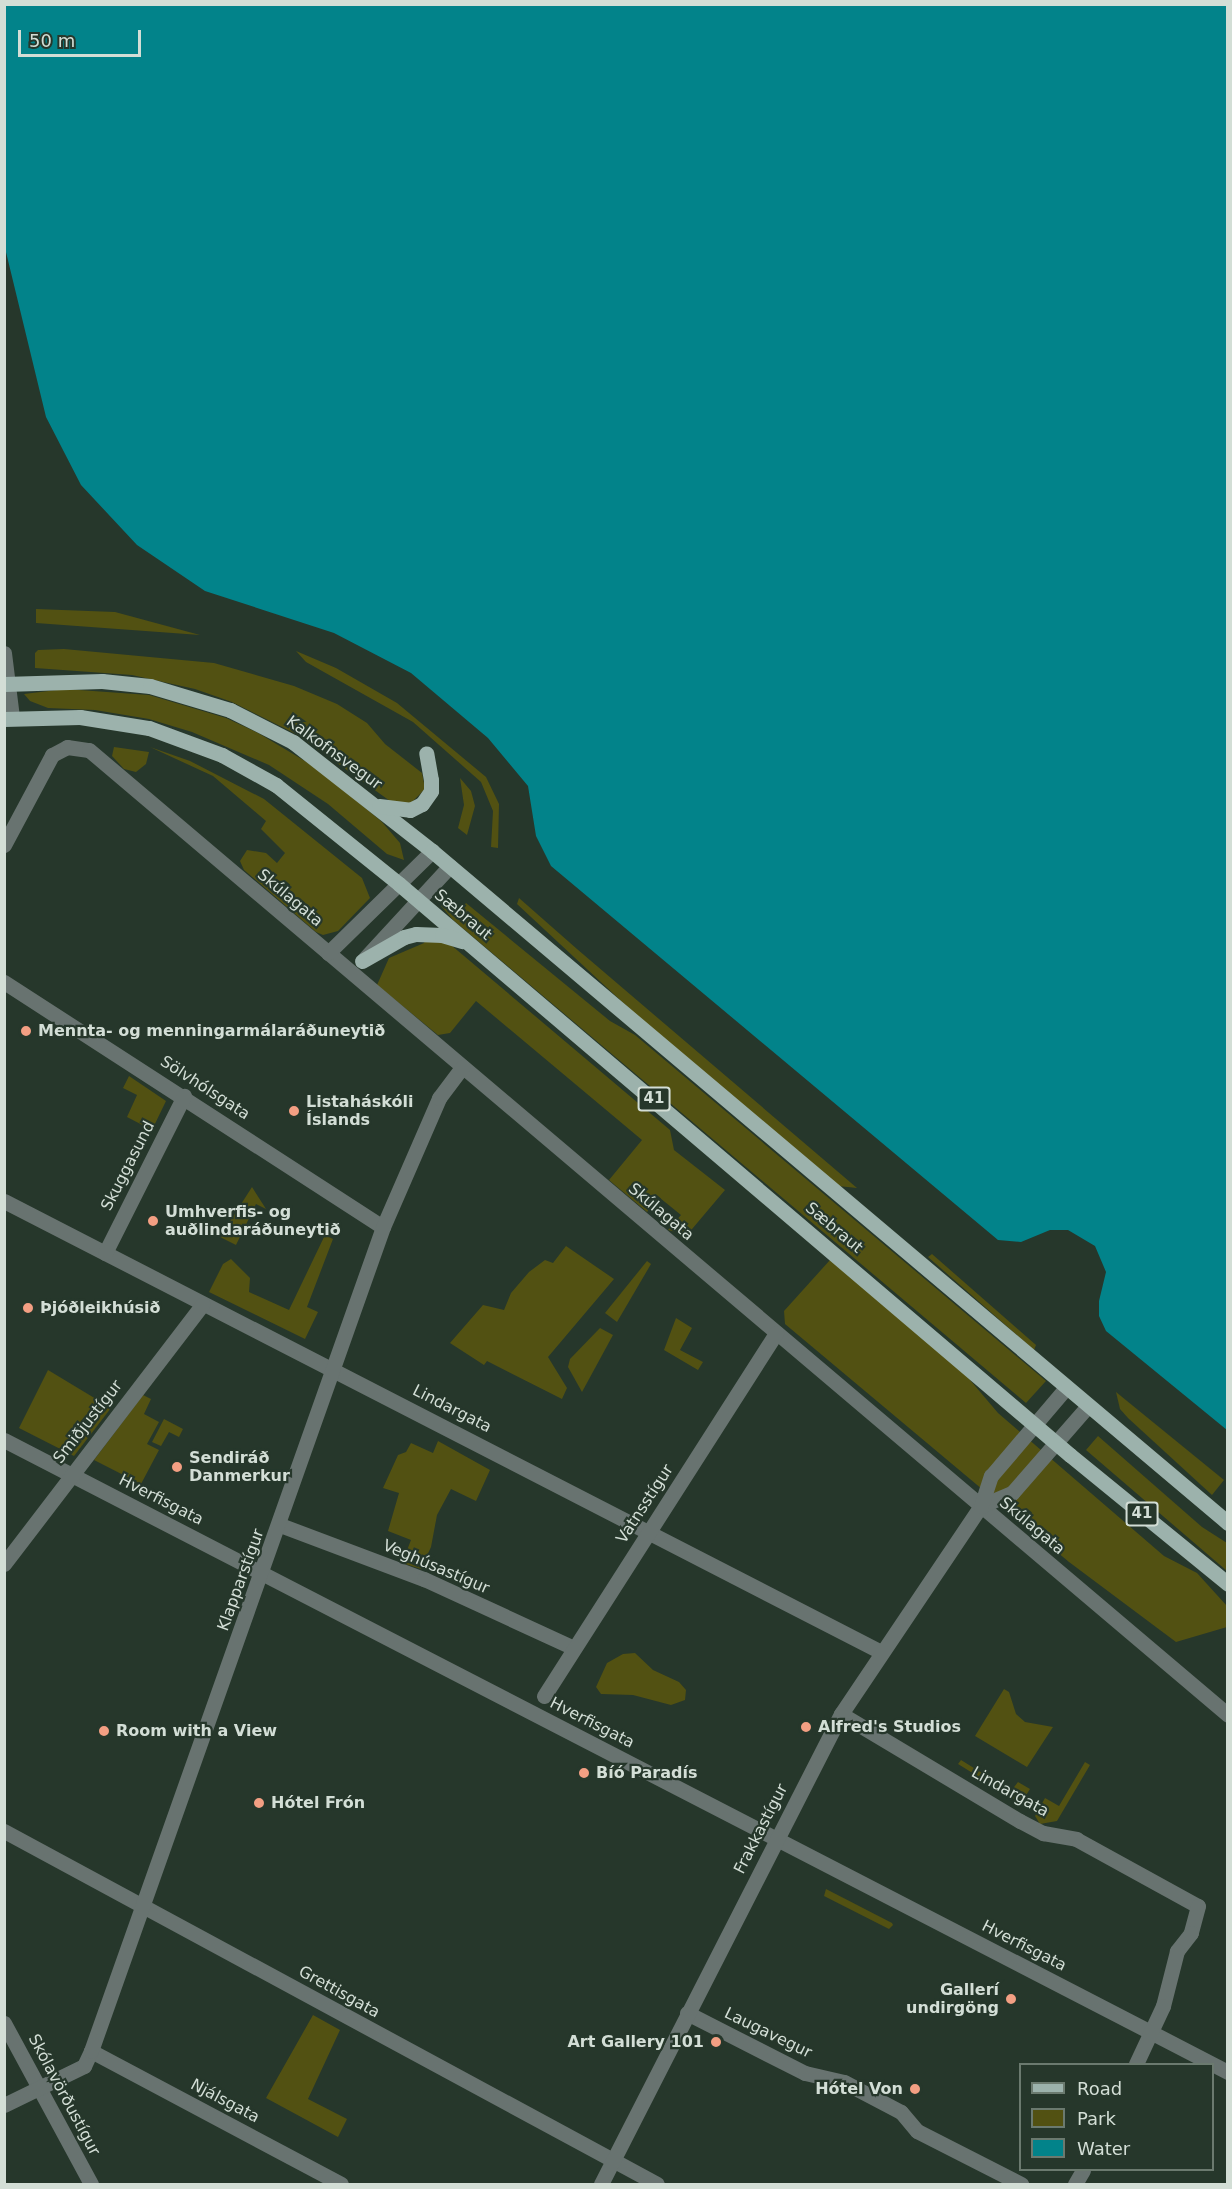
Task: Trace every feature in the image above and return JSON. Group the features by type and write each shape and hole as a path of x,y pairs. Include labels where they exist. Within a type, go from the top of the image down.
{"main road":[{"name":"Kalkofnsvegur","path":"6,684 102,681 193,697 230,710 293,742 378,806 450,866"},
{"path":"8,718 112,720 180,738 222,755 276,785 418,900"},
{"path":"378,806 410,810 422,804 430,791 432,780 426,753"},
{"name":"Sæbraut","path":"450,866 1065,1389 1227,1523"},
{"name":"Sæbraut","path":"418,900 1056,1443 1227,1584"},
{"path":"362,961 404,937 416,934 442,934 473,947"}],"street":[{"path":"4,652 8,718"},
{"name":"Skúlagata","path":"4,845 52,755 67,747 89,750 1227,1714"},
{"path":"328,953 432,851"},
{"path":"351,973 450,866"},
{"name":"Sölvhólsgata","path":"4,982 184,1096 383,1227"},
{"name":"Klapparstígur","path":"4,2105 84,2066 91,2051 140,1904 263,1573 383,1227 439,1098 462,1067"},
{"name":"Skuggasund","path":"105,1253 184,1096"},
{"name":"Lindargata","path":"4,1201 880,1652"},
{"name":"Smiðjustígur","path":"4,1564 71,1473 203,1304"},
{"name":"Vatnsstígur","path":"544,1695 776,1333"},
{"name":"Frakkastígur","path":"601,2184 841,1714 880,1652 981,1506 991,1476 1065,1389"},
{"path":"981,1506 1012,1493 1087,1407"},
{"name":"Hverfisgata","path":"4,1440 1210,2063"},
{"name":"Veghúsastígur","path":"280,1525 424,1579 574,1648"},
{"name":"Lindargata","path":"841,1714 1020,1821 1043,1833 1076,1839 1198,1906 1191,1933 1177,1951 1163,2006 1152,2033"},
{"name":"Grettisgata","path":"4,1831 657,2184"},
{"name":"Laugavegur","path":"687,2013 805,2073 844,2082 901,2112 917,2131 1021,2184"},
{"name":"Skólavörðustígur","path":"4,2023 91,2184"},
{"path":"1137,2063 1152,2033"},
{"name":"Njálsgata","path":"91,2051 341,2184"}],"green space":[{"path":"36,609 115,612 200,635 36,623"},
{"path":"64,649 214,663 294,686 337,704 367,723 385,744 422,773 425,789 409,805 390,801 298,735 232,702 195,689 132,675 35,668 35,653 38,650"},
{"path":"296,651 336,668 397,703 486,777 499,804 498,848 491,847 493,811 481,782 413,722 306,662"},
{"path":"65,689 149,695 226,718 258,733 320,770 382,822 400,843 404,860 387,854 328,804 269,765 192,732 149,719 95,710 48,708 30,701 24,694"},
{"path":"114,747 149,752 146,764 136,772 124,769 112,756"},
{"path":"150,747 190,761 264,799 362,878 370,898 338,931 323,935 316,932 244,870 240,861 247,850 266,853 277,863 285,853 261,829 266,821 213,776"},
{"path":"460,778 471,791 475,806 467,835 458,828 464,805"},
{"path":"519,898 857,1188 838,1186 646,1024 517,904"},
{"path":"446,899 460,910 466,903 610,1021 635,1035 1046,1381 1026,1403 453,920 441,906"},
{"path":"426,938 451,945 670,1130 674,1150 725,1190 687,1235 668,1230 681,1215 660,1198 647,1212 609,1180 642,1140 476,1001 450,1033 438,1035 377,985 389,958 424,943"},
{"path":"129,1076 166,1101 152,1130 127,1117 137,1095 123,1088"},
{"path":"252,1187 266,1209 256,1204 236,1245 220,1237"},
{"path":"325,1235 333,1239 307,1307 318,1312 305,1339 209,1292 223,1264 231,1259 250,1278 249,1292 289,1310"},
{"path":"566,1246 614,1279 548,1357 567,1388 562,1399 487,1361 484,1365 450,1343 483,1305 504,1310 511,1293 529,1272 545,1260 553,1263"},
{"path":"932,1254 1036,1345 1034,1350 928,1257"},
{"path":"830,1260 959,1367 998,1413 1164,1556 1197,1573 1227,1606 1227,1627 1176,1642 1069,1562 785,1324 784,1311"},
{"path":"647,1261 651,1264 617,1322 605,1313"},
{"path":"676,1318 692,1328 680,1350 703,1362 698,1370 664,1350"},
{"path":"600,1328 613,1335 582,1392 568,1367 570,1359"},
{"path":"48,1370 111,1408 74,1456 19,1428"},
{"path":"1116,1392 1224,1480 1212,1495 1128,1418 1120,1409"},
{"path":"143,1395 151,1399 144,1414 159,1422 147,1444 159,1450 141,1484 94,1460"},
{"path":"164,1419 183,1429 179,1437 169,1432 161,1446 152,1442"},
{"path":"1098,1436 1202,1527 1227,1543 1227,1571 1086,1450"},
{"path":"438,1441 490,1470 476,1501 451,1489 437,1515 431,1547 421,1569 402,1563 411,1540 388,1531 399,1493 383,1488 398,1455 406,1452 411,1443 433,1453"},
{"path":"635,1653 653,1670 679,1682 686,1690 685,1700 671,1705 633,1695 601,1694 596,1687 607,1663 623,1654"},
{"path":"1004,1689 1009,1692 1016,1714 1025,1722 1053,1727 1027,1767 975,1736"},
{"path":"961,1760 1011,1791 1018,1782 1030,1789 1021,1803 958,1764"},
{"path":"1085,1762 1090,1765 1057,1821 1040,1824 1035,1816 1045,1798 1059,1806"},
{"path":"826,1889 893,1925 889,1929 824,1896"},
{"path":"313,2015 340,2030 308,2099 347,2119 338,2137 266,2098"}],"water":[{"path":"4,5 1227,5 1227,1430 1106,1331 1099,1316 1099,1301 1106,1272 1095,1246 1068,1230 1050,1230 1021,1242 998,1240 551,866 536,836 528,786 488,738 411,673 334,633 205,591 137,545 81,485 46,417 5,248"}],"place":[{"name":"Mennta- og menningarmálaráðuneytið","path":"26,1031"},
{"name":"Listaháskóli Íslands","path":"294,1111"},
{"name":"Umhverfis- og auðlindaráðuneytið","path":"153,1221"},
{"name":"Þjóðleikhúsið","path":"28,1308"},
{"name":"Sendiráð Danmerkur","path":"177,1467"},
{"name":"Alfred's Studios","path":"806,1727"},
{"name":"Room with a View","path":"104,1731"},
{"name":"Bíó Paradís","path":"584,1773"},
{"name":"Hótel Frón","path":"259,1803"},
{"name":"Gallerí undirgöng","path":"1011,1999"},
{"name":"Art Gallery 101","path":"716,2042"},
{"name":"Hótel Von","path":"915,2089"}]}
